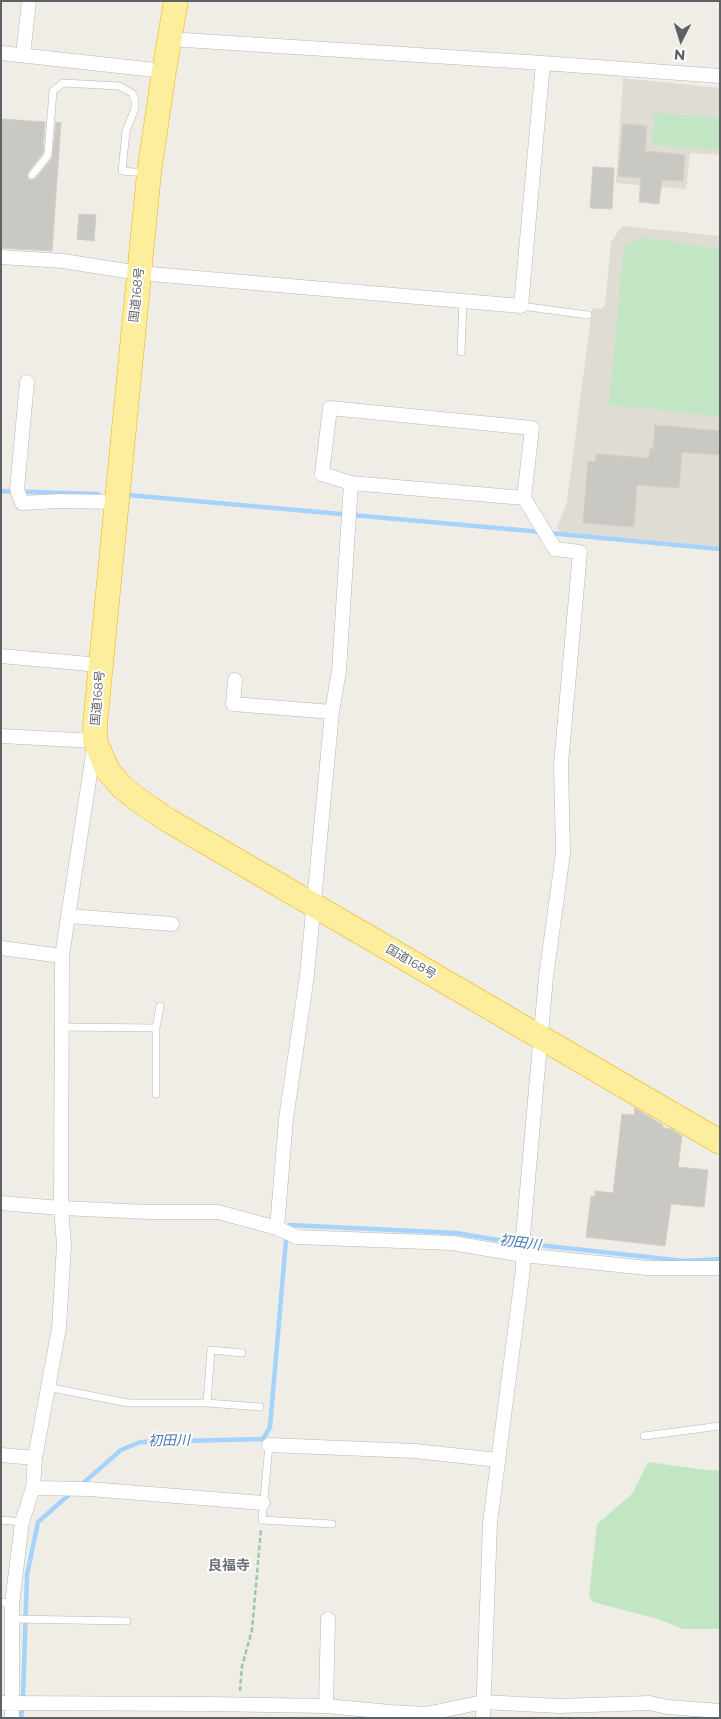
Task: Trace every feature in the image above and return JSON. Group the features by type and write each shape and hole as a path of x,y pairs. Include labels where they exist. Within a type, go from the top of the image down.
{"highway":[{"name":"国道168号","path":"171,2 169,40 149,174 100,665 95,741 108,771 123,788 166,819 720,1142"}],"street":[{"path":"23,55 29,1"},
{"path":"169,40 720,76"},
{"path":"1,53 164,71"},
{"path":"1,257 63,260 139,274 521,306 543,63"},
{"path":"27,382 18,493 22,503 59,501 117,502"},
{"path":"483,1718 482,1702 490,1523 522,1279 523,1247 546,977 563,853 561,764 580,552 555,549 524,498 532,428 330,408 322,474 351,483 524,498"},
{"path":"277,1228 286,1119 307,975 332,712 338,671 351,483"},
{"path":"1,656 100,665"},
{"path":"235,680 233,704 332,712"},
{"path":"1,736 95,741 62,956 61,1208 64,1245 58,1328 35,1458 33,1488 22,1522 7,1603 12,1619 7,1703 12,1718"},
{"path":"68,916 172,924"},
{"path":"1,948 62,956"},
{"path":"1,1203 149,1212 218,1212 277,1228 297,1238 523,1247 647,1268 720,1268"},
{"path":"269,1445 414,1451 498,1460"},
{"path":"1,1455 35,1458"},
{"path":"33,1488 89,1489 263,1503"},
{"path":"328,1620 330,1710"},
{"path":"7,1703 240,1705 391,1715 426,1714 482,1702 559,1706 650,1703 667,1707 720,1711"}],"lane":[{"path":"32,176 48,154 53,92 63,83 119,86 126,88 132,93 135,100 126,131 122,171 149,174"},
{"path":"461,352 463,301"},
{"path":"521,306 588,315"},
{"path":"156,1094 156,1028 160,1006"},
{"path":"62,1027 156,1028"},
{"path":"208,1403 211,1350 242,1353"},
{"path":"47,1387 128,1403 208,1403 260,1407"},
{"path":"644,1436 720,1426"},
{"path":"269,1445 262,1520 332,1524"},
{"path":"1,1520 22,1522"},
{"path":"12,1619 127,1621"}],"path":[{"path":"240,1705 242,1666 252,1630 262,1520"}],"shaded area":[{"path":"623,78 720,88 720,155 690,153 686,189 616,183"},
{"path":"622,226 720,236 720,547 561,532 557,528 567,502 592,308 600,309 605,306 611,242"}],"green space":[{"path":"655,113 720,118 720,150 652,145"},
{"path":"640,237 720,249 720,416 609,405 624,246"},
{"path":"648,1462 705,1470 720,1470 720,1629 683,1629 658,1619 593,1602 589,1595 597,1524 632,1494"}],"building":[{"path":"1,119 45,122 43,153 27,174 28,179 32,180 36,178 52,158 56,122 61,123 52,251 1,248"},
{"path":"623,124 647,126 645,151 685,155 683,181 662,180 659,204 639,202 641,178 618,176"},
{"path":"593,167 614,168 612,209 590,208"},
{"path":"79,214 96,215 94,241 77,239"},
{"path":"655,425 720,431 720,455 682,452 679,488 637,485 634,527 583,523 588,461 595,462 596,454 649,458 650,449 653,449"},
{"path":"635,1108 663,1125 663,1128 671,1129 682,1136 678,1167 708,1170 704,1207 671,1204 665,1246 586,1237 591,1196 595,1196 595,1191 613,1193 622,1114 634,1115"}],"waterway":[{"path":"1,491 98,494"},
{"path":"128,495 542,532"},
{"path":"549,533 720,549"},
{"name":"初田川","path":"289,1225 456,1233 510,1242 685,1261 720,1259"},
{"name":"初田川","path":"81,1485 121,1450 140,1442 263,1439 270,1427 286,1240"},
{"name":"初田川","path":"21,1718 27,1575 38,1522 71,1493"}],"district":[{"name":"良福寺","path":"229,1566"}]}
